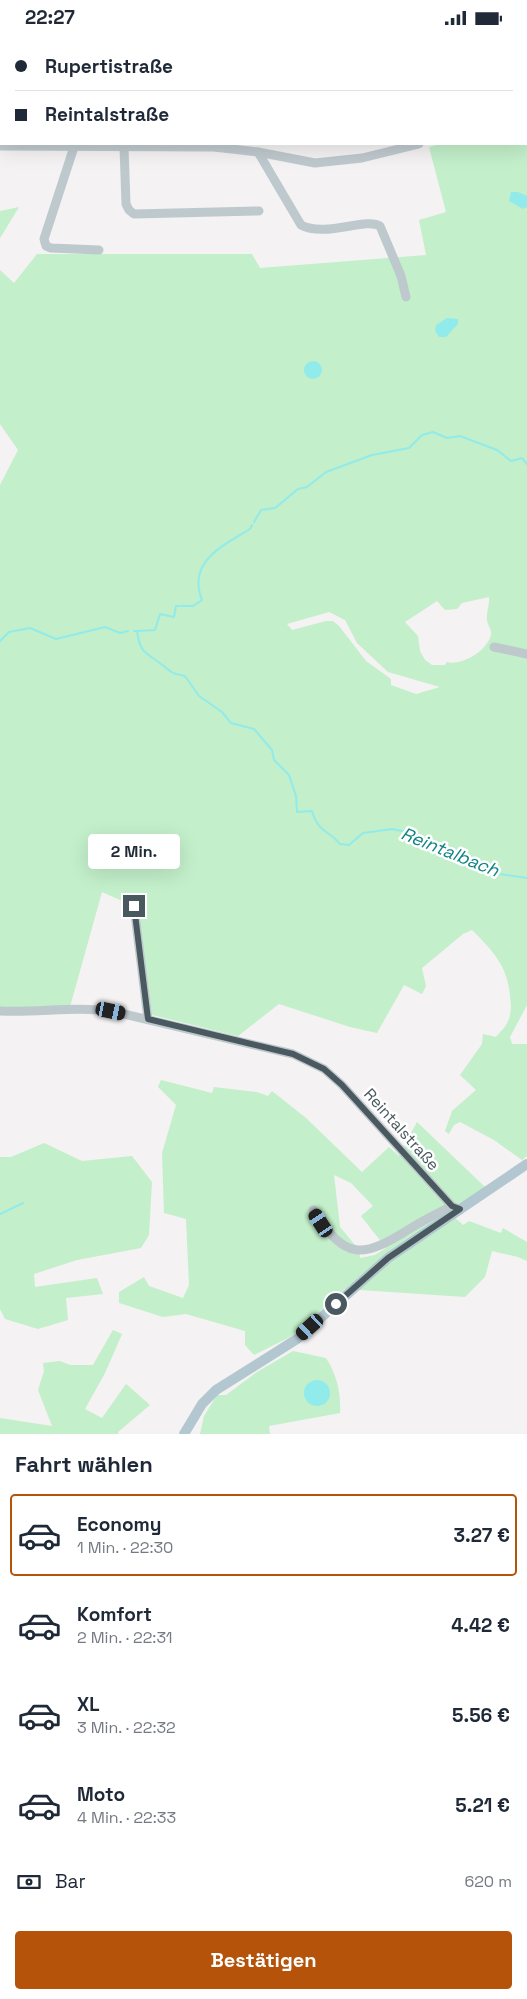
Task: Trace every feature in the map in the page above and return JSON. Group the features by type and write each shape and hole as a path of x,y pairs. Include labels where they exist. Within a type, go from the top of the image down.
{"main road":[{"path":"184,1434 202,1404 216,1390 297,1339 388,1258 456,1208 527,1164"}],"street":[{"path":"0,146 214,147 258,152 315,163 362,158 415,145"},
{"path":"74,147 44,239 46,246 51,248 99,250"},
{"path":"124,147 126,204 134,214 259,211"},
{"path":"258,152 301,225 313,229 338,229 374,223 380,226 401,276 406,297"},
{"path":"494,647 527,654"},
{"path":"134,906 148,1019"},
{"name":"Reintalstraße","path":"0,1011 29,1013 90,1008 148,1019 293,1054 324,1069 342,1085 456,1208"},
{"path":"313,1211 329,1235 344,1246 360,1251 386,1244 456,1208"}],"green space":[{"path":"437,145 527,145 527,1005 510,1037 512,1044 527,1044 527,1156 522,1160 494,1140 460,1122 454,1125 449,1134 445,1131 452,1111 476,1090 460,1075 482,1044 483,1034 496,1037 507,1023 511,1012 506,975 498,959 472,930 463,934 422,968 426,986 422,994 404,985 377,1033 350,1027 279,1004 238,1036 152,1015 138,908 102,892 68,1014 34,1015 0,1011 0,485 18,450 0,424 0,270 14,283 37,254 252,254 260,268 426,255 419,220 446,212 429,147","holes":["489,597 487,617 491,631 489,641 479,652 460,662 432,665 425,660 420,651 418,636 405,622 437,601 445,610 457,609 462,603","329,612 345,620 357,643 388,672 440,687 416,694 391,685 391,679 366,661 333,621 326,621 292,630 287,624"]},
{"path":"19,207 2,235 0,238 0,211"},
{"path":"161,1080 212,1093 214,1087 257,1092 268,1096 272,1091 306,1118 362,1172 389,1147 399,1156 417,1122 485,1187 449,1212 463,1225 469,1221 501,1233 503,1228 527,1242 527,1261 492,1251 485,1277 465,1297 345,1289 292,1336 254,1355 245,1345 245,1331 186,1314 163,1317 119,1303 119,1292 144,1277 149,1286 183,1298 189,1285 186,1219 164,1213 162,1153 176,1105 158,1087","holes":["334,1175 351,1183 373,1206 361,1216 386,1248 375,1255 360,1258 360,1251 340,1227"]},
{"path":"44,1143 82,1161 132,1156 152,1182 149,1235 141,1248 77,1260 34,1274 35,1287 97,1278 103,1294 66,1298 68,1320 38,1329 5,1319 0,1309 0,1157 11,1157"},
{"path":"113,1330 122,1334 105,1373 85,1409 102,1418 126,1384 150,1405 118,1432 119,1434 0,1434 0,1418 52,1426 38,1390 44,1371 43,1363 60,1361 70,1365 93,1365"},
{"path":"293,1351 326,1358 338,1384 340,1413 269,1426 270,1434 200,1434 204,1416 217,1395 226,1395 257,1372"}],"water":[{"path":"511,192 518,192 527,196 527,207 523,209 509,201"},
{"path":"447,318 458,319 458,324 446,337 439,337 435,331 436,325"},
{"path":"313,361 319,364 322,370 319,376 313,379 307,376 304,370 307,364"},
{"path":"317,1380 326,1384 330,1393 326,1402 317,1406 308,1402 304,1393 308,1384"}],"waterway":[{"path":"254,522 261,510 275,508 298,489 307,487 326,472 372,455 409,448 422,435 433,432 447,438 460,436 497,450 511,461 522,458 527,464"},
{"path":"137,631 155,630 160,614 174,617 176,606 193,606 202,600 199,575 203,565 219,549 250,529 252,525"},
{"name":"Reintalbach","path":"0,641 9,632 30,628 56,639 105,627 120,633 128,631"},
{"name":"Reintalbach","path":"134,631 137,631 140,644 147,654 172,672 185,676 199,696 222,712 231,723 254,729 272,750 274,760 289,775 296,796 297,812 312,811 320,827 340,844 349,845 363,833 392,829 416,834 434,847 464,855 492,873 527,878"},
{"path":"0,1214 23,1203"}],"route":[{"path":"134,906 148,1019 293,1054 324,1069 342,1085 397,1148 452,1206 460,1209 388,1258 336,1304"}]}
